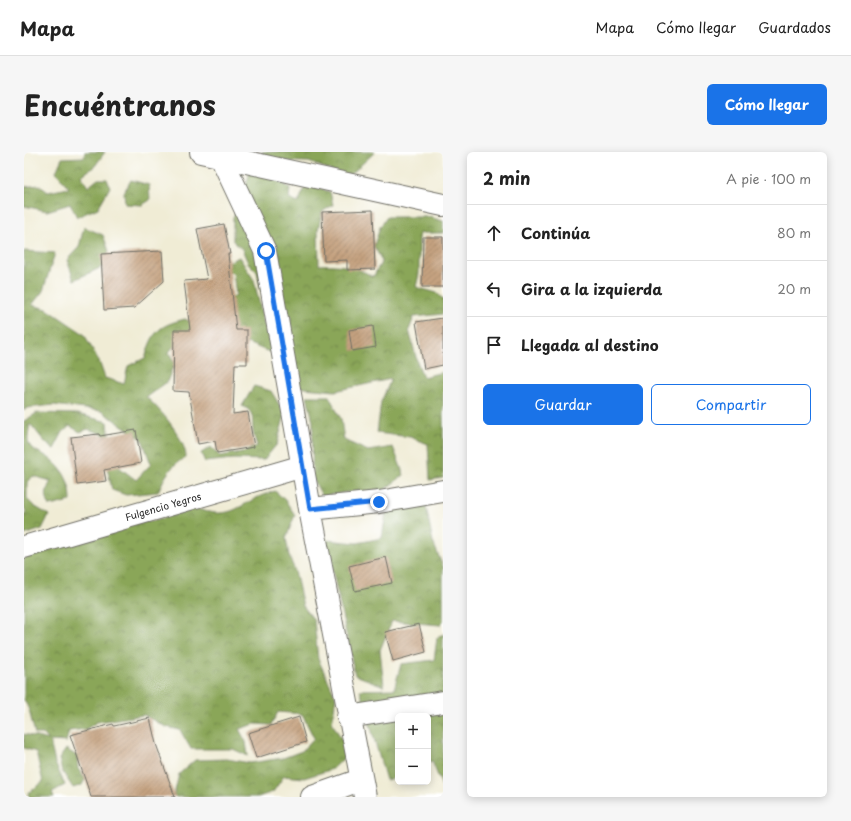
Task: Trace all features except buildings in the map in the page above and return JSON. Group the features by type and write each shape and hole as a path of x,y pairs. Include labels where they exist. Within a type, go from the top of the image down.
{"street":[{"path":"211,154 443,206"},
{"path":"211,154 266,251 310,509 348,717 363,789 312,797"},
{"name":"Fulgencio Yegros","path":"24,547 303,466"},
{"path":"310,509 379,502 443,491"},
{"path":"348,717 443,702"}],"green space":[{"path":"85,152 105,152 95,166 81,176 88,187 98,179 107,179 110,187 98,208 77,217 70,204 47,211 24,206 24,187 39,185 48,192 69,188 56,172 62,158 84,157"},
{"path":"262,152 375,152 348,177 309,162 267,161"},
{"path":"250,171 270,176 290,188 289,199 298,203 307,183 330,192 333,205 322,212 318,230 319,265 347,266 360,270 373,277 382,261 374,246 380,227 387,217 429,217 443,221 443,233 419,233 419,274 416,287 437,293 443,299 443,314 414,317 409,330 423,377 443,372 443,478 430,480 428,444 410,437 377,433 381,402 391,379 335,391 305,388 289,383 280,334 291,318 283,301 261,291 257,272 248,263 242,249 233,241 233,217 242,201"},
{"path":"131,180 149,185 150,200 142,205 125,204 124,192"},
{"path":"84,227 103,235 109,251 102,267 74,280 67,260 79,247"},
{"path":"24,251 55,253 43,291 32,305 47,309 84,334 99,361 105,378 124,384 128,366 145,358 151,342 158,331 168,324 185,319 195,324 169,352 174,364 167,382 146,397 165,417 177,433 185,450 186,457 172,467 158,492 126,495 112,490 104,453 104,435 88,429 80,432 70,426 63,432 54,449 44,441 30,424 28,438 30,446 52,460 61,470 69,487 71,501 50,506 46,494 51,481 33,476 27,483 27,499 34,506 49,515 42,529 24,535 24,515 27,514 24,507 24,421 37,413 77,414 108,422 110,446 119,467 136,480 151,464 142,439 101,411 54,405 27,408 24,411"},
{"path":"239,257 254,280 264,324 273,335 272,353 247,343 216,306 236,295 233,273 216,268"},
{"path":"254,386 271,391 285,414 277,444 264,460 233,459 205,462 201,453 211,447 220,456 247,451 257,446 253,432 251,413 242,406"},
{"path":"307,396 329,396 341,419 344,440 368,451 393,447 404,475 369,501 348,492 322,496 312,477 313,421"},
{"path":"275,491 285,500 295,515 286,538 289,556 295,571 303,606 314,620 318,659 336,697 332,723 343,741 344,758 333,769 304,778 284,776 273,792 258,797 176,797 174,795 179,774 195,760 227,759 250,763 283,758 302,751 314,738 302,714 278,712 271,725 255,724 239,729 246,742 248,756 233,749 191,749 180,730 166,727 144,715 97,722 86,729 69,731 66,742 50,741 55,763 65,785 52,792 54,797 29,797 28,793 43,782 36,752 24,748 24,734 49,740 43,734 35,734 29,710 24,699 24,552 101,537 111,526 158,520 192,507 207,512 228,512 262,495"},
{"path":"424,496 433,542 443,567 443,621 440,625 392,621 380,650 384,686 355,675 326,540 357,543 382,538 388,499"},
{"path":"443,634 443,789 431,761 431,713 395,713 395,778 386,780 360,690 394,689 401,664 434,660 437,638"},
{"path":"66,749 77,756 78,769 85,779 82,785 73,788 62,771 59,759"}],"route":[{"path":"266,251 310,509 379,502"}]}
